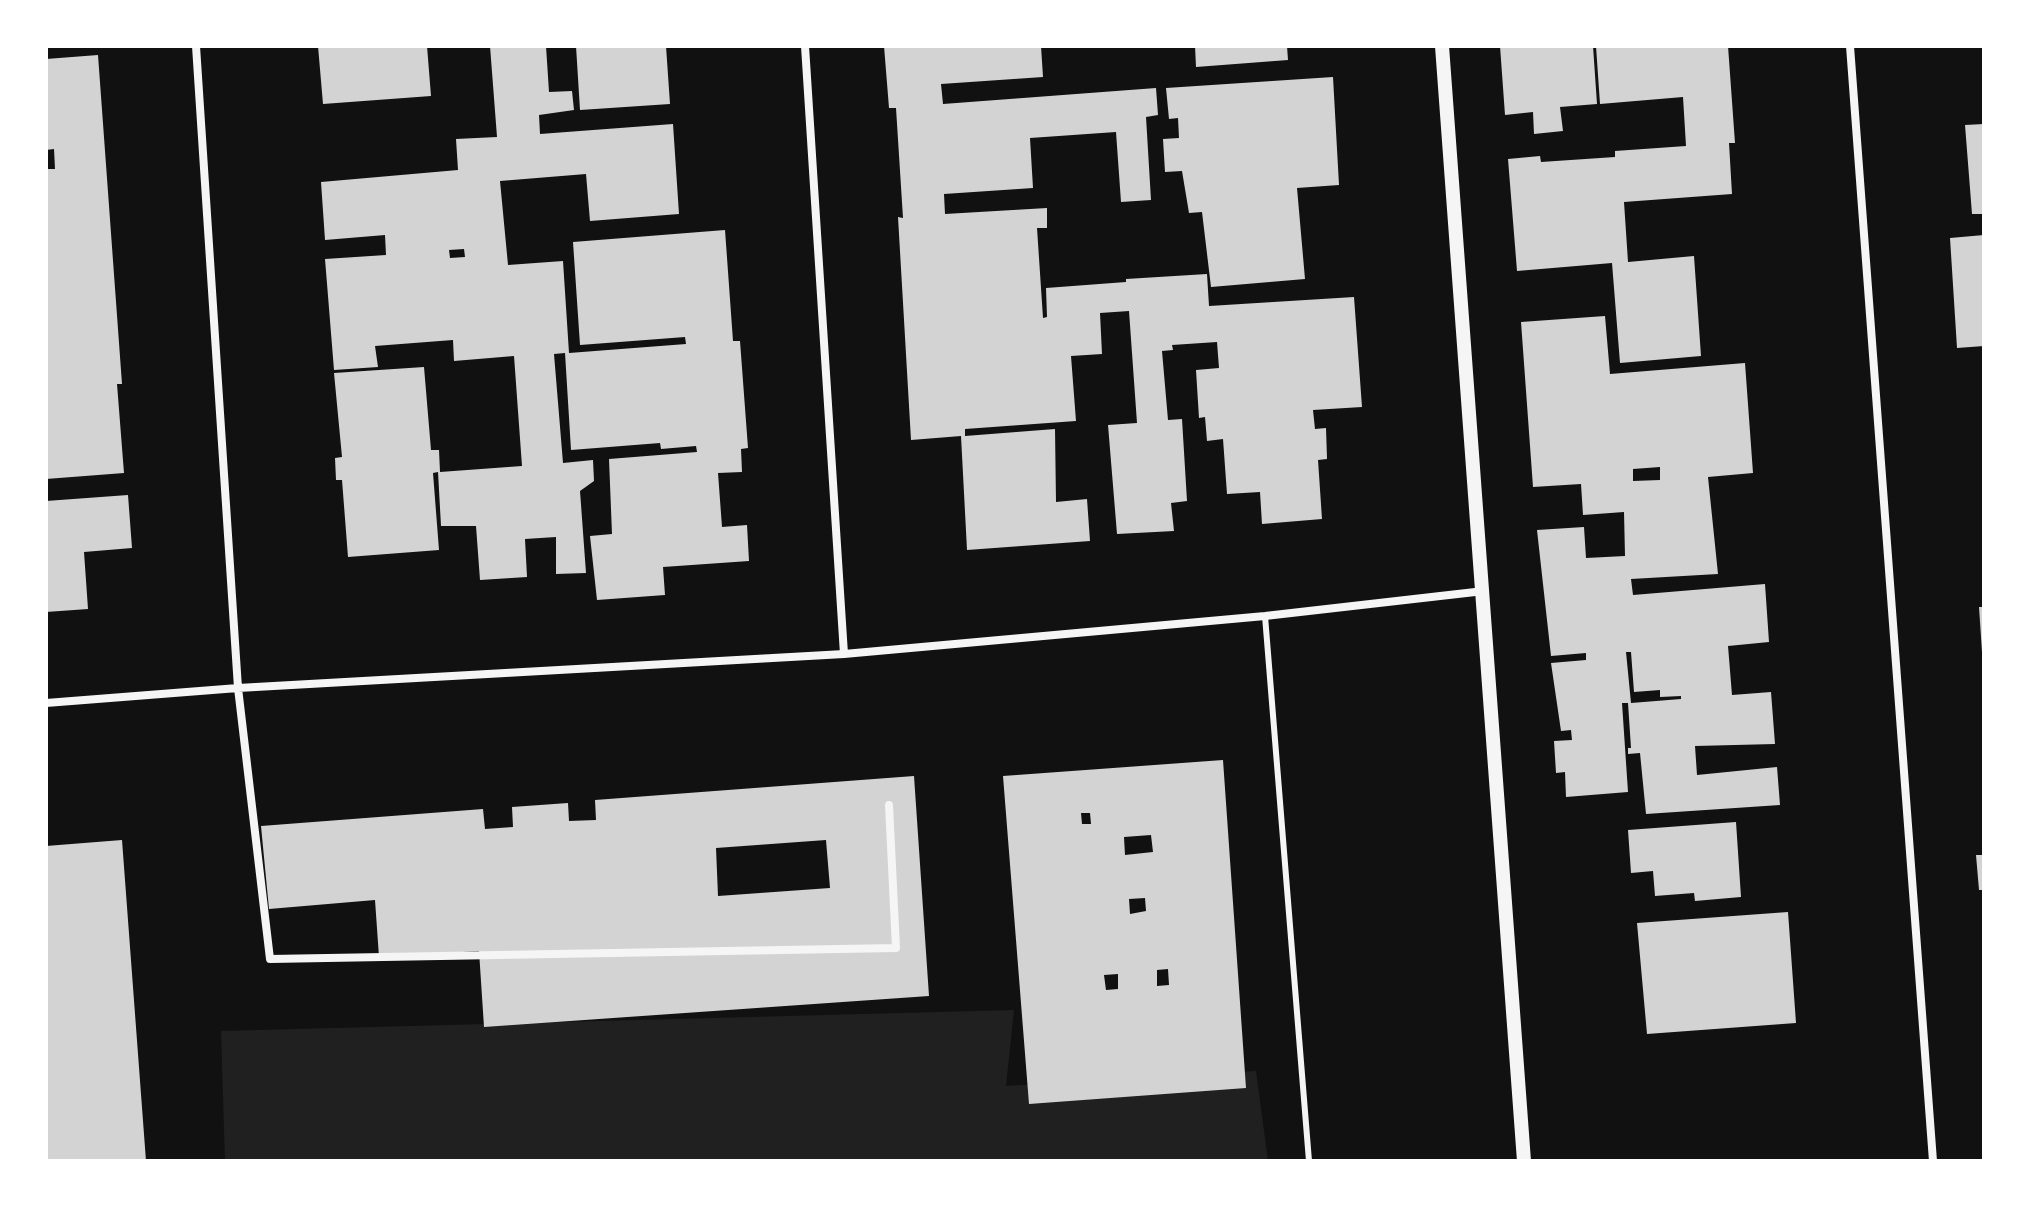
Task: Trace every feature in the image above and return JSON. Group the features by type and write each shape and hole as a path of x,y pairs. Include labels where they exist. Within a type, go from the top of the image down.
{"street":[{"path":"196,46 238,688 270,959 896,948 889,805"},
{"path":"805,46 844,654"},
{"path":"1442,46 1524,1161"},
{"path":"1850,46 1933,1161"},
{"path":"46,703 238,688 844,654 1265,616 1484,591"}],"lane":[{"path":"1265,616 1309,1161"}],"shaded area":[{"path":"1014,1010 1006,1086 1256,1071 1268,1161 225,1161 221,1031"}],"building":[{"path":"318,46 427,46 431,96 323,104"},
{"path":"490,46 546,46 549,92 572,91 574,110 539,115 540,134 673,124 679,214 590,221 586,174 500,181 508,265 563,261 569,353 686,344 685,337 580,345 573,242 725,230 733,341 740,341 748,448 741,449 742,472 718,473 722,527 747,525 749,561 663,567 665,595 597,600 590,536 612,534 609,459 697,452 696,446 661,449 660,443 571,450 565,353 554,354 563,463 593,460 594,481 580,491 586,573 556,574 556,537 525,539 527,577 480,580 476,526 441,526 438,472 433,473 439,550 348,557 342,480 336,480 335,458 342,457 334,373 424,367 431,450 439,450 440,472 522,466 514,356 454,361 453,340 375,346 378,367 334,370 325,259 386,255 385,235 325,240 321,182 458,170 456,139 497,137","holes":["464,249 465,257 450,258 449,250"]},
{"path":"576,46 666,46 670,104 580,110"},
{"path":"884,46 1041,46 1043,77 941,84 943,104 1156,88 1158,115 1146,117 1151,200 1121,202 1116,132 1030,138 1033,188 944,194 945,214 1047,208 1047,228 1037,228 1043,318 1047,317 1046,288 1126,282 1126,279 1207,274 1209,306 1354,297 1362,407 1313,410 1315,429 1326,428 1327,459 1318,460 1322,519 1262,524 1260,492 1227,494 1223,439 1207,441 1205,417 1199,418 1196,370 1219,368 1217,342 1172,345 1173,350 1162,351 1168,420 1182,419 1187,501 1171,503 1174,531 1117,534 1108,425 1137,423 1129,311 1100,313 1102,354 1071,356 1076,421 965,429 965,436 1055,429 1056,502 1087,499 1090,541 967,550 961,436 911,440 898,217 903,218 896,108 889,108"},
{"path":"1195,46 1287,46 1288,60 1196,67"},
{"path":"1500,46 1593,46 1597,104 1560,107 1563,131 1534,134 1533,112 1505,115"},
{"path":"1596,46 1728,46 1735,143 1729,143 1732,194 1624,202 1628,262 1694,256 1701,356 1620,363 1612,263 1517,271 1508,159 1540,156 1541,162 1615,157 1615,151 1686,146 1683,97 1600,104"},
{"path":"98,55 122,384 117,384 124,473 46,479 46,169 55,169 54,149 46,150 46,59"},
{"path":"1333,77 1339,185 1297,188 1305,279 1211,287 1202,212 1189,213 1182,171 1165,172 1163,139 1179,138 1178,118 1169,119 1166,88"},
{"path":"1984,124 1984,214 1972,214 1965,125"},
{"path":"1984,235 1984,346 1957,348 1950,238"},
{"path":"1605,316 1610,374 1745,363 1753,473 1708,477 1718,574 1631,579 1633,595 1765,584 1769,642 1728,646 1732,695 1771,692 1775,744 1695,746 1697,775 1777,767 1780,805 1646,814 1640,753 1628,754 1628,748 1631,748 1628,703 1622,703 1628,792 1566,797 1565,772 1556,773 1554,741 1572,740 1571,730 1561,731 1551,663 1586,660 1586,653 1551,656 1537,530 1584,527 1586,558 1625,556 1624,512 1583,515 1581,484 1533,487 1521,322","holes":["1660,467 1660,480 1633,481 1633,469","1626,652 1631,652 1634,692 1660,690 1660,697 1681,696 1681,699 1631,703"]},
{"path":"128,495 132,548 84,552 88,609 46,612 46,501"},
{"path":"1979,607 1984,607 1982,652"},
{"path":"1223,760 1246,1088 1029,1104 1003,776","holes":["1081,813 1090,813 1091,824 1082,824","1151,835 1153,852 1125,855 1124,837","1145,898 1146,911 1130,914 1129,899","1168,969 1169,985 1157,986 1157,970","1118,974 1118,989 1106,990 1104,975"]},
{"path":"914,776 929,996 484,1027 479,951 379,957 375,900 269,909 261,826 483,809 485,829 513,827 512,807 568,803 569,821 596,820 595,800","holes":["826,840 830,888 718,896 716,848"]},
{"path":"1736,822 1741,897 1695,901 1694,893 1655,896 1653,871 1631,873 1628,830"},
{"path":"122,840 146,1161 46,1161 46,846"},
{"path":"1976,855 1984,855 1984,890 1979,890"},
{"path":"1788,912 1796,1023 1647,1034 1637,923"}]}
